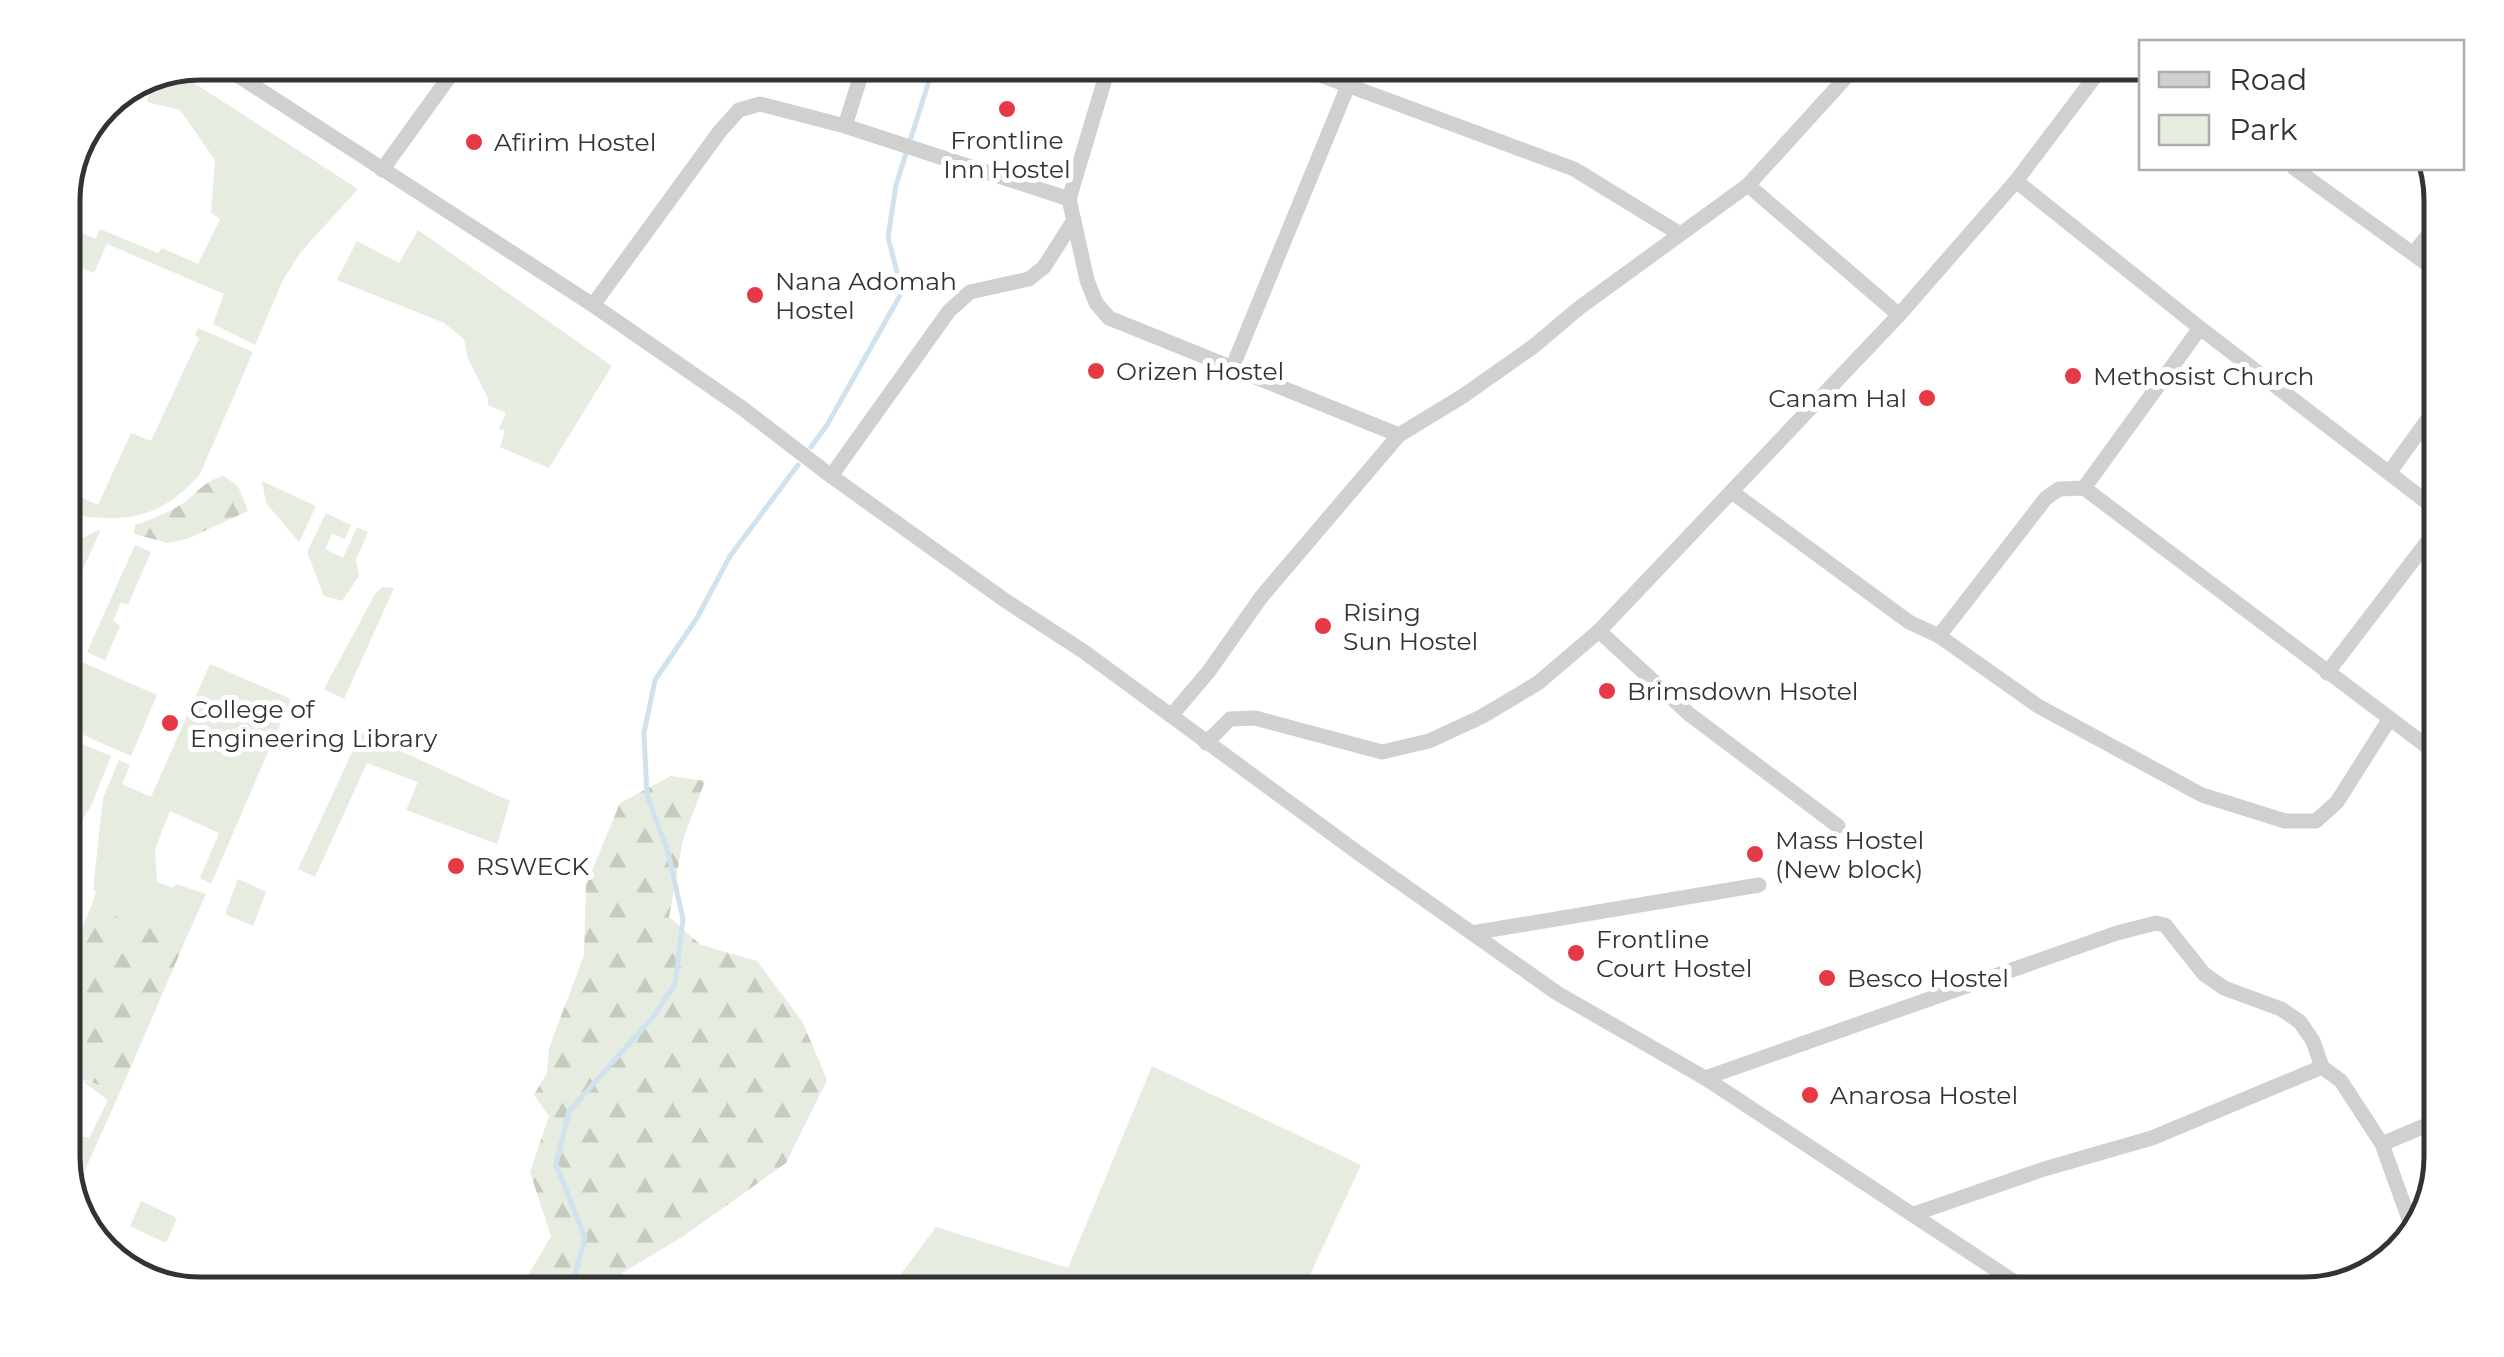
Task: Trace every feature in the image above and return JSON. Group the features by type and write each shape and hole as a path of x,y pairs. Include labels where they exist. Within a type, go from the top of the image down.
{"street":[{"path":"244,80 593,305 742,408 831,476 1557,993 1705,1078 2008,1277"},
{"path":"382,170 447,80"},
{"path":"845,126 860,80"},
{"path":"1105,80 1069,200 1096,304 1110,318 1399,435"},
{"path":"1332,80 1574,169 1680,234"},
{"path":"1172,716 1262,596 1399,435 1534,346 1579,308 1748,185 1844,80"},
{"path":"1206,743 1230,719 1254,718 1382,752 1429,741 1481,717 1538,683 1599,631 1899,315 2016,181 2092,80"},
{"path":"1232,368 1348,86"},
{"path":"593,305 720,131 740,110 760,104 845,126 1069,200"},
{"path":"2297,170 2424,261"},
{"path":"2016,181 2424,500"},
{"path":"1748,185 1899,315"},
{"path":"831,476 949,311 970,292 1028,279 1044,267 1074,220"},
{"path":"2414,253 2424,240"},
{"path":"2084,488 2200,328"},
{"path":"2389,473 2424,425"},
{"path":"1940,636 2046,498 2059,489 2084,488 2424,745"},
{"path":"1732,492 1909,622 1940,636 2038,706 2202,795 2285,821 2316,821 2338,802 2389,720"},
{"path":"2327,673 2424,546"},
{"path":"1599,631 1689,714 1838,826"},
{"path":"1472,933 1759,885"},
{"path":"1705,1078 2117,933 2156,923 2172,930 2204,974 2224,988 2281,1009 2300,1022 2313,1041 2322,1067 2341,1080 2382,1144 2408,1217"},
{"path":"1914,1214 2044,1169 2152,1138 2322,1067"},
{"path":"2382,1144 2424,1126"}],"green space":[{"path":"191,81 358,189 300,253 283,280 255,345 213,324 224,294 107,244 94,273 80,267 82,233 95,239 100,229 158,253 162,248 198,264 220,219 211,213 215,160 180,110 147,102 154,89"},
{"path":"418,230 612,366 549,468 500,447 505,431 499,429 506,413 488,405 468,359 464,339 444,323 337,280 357,241 399,263"},
{"path":"198,328 253,352 200,474 169,502 153,510 121,518 80,515 80,497 98,505 131,433 151,441 199,338 195,335"},
{"path":"224,476 238,486 248,511 187,539 168,543 134,534 135,525 182,504 206,484"},
{"path":"262,481 316,506 299,542 266,503"},
{"path":"326,513 351,525 345,539 332,534 325,549 343,558 357,527 368,532 356,560 359,576 342,601 324,596 307,552"},
{"path":"101,529 80,576 80,540"},
{"path":"135,545 151,552 128,605 121,602 113,621 120,626 105,660 87,652"},
{"path":"382,587 394,588 344,699 324,689"},
{"path":"82,662 157,695 131,756 80,734"},
{"path":"210,664 291,699 211,884 200,878 219,833 170,811 155,849 157,882 206,894 189,932 156,918 133,925 92,904 103,798 119,760 130,765 122,784 151,797"},
{"path":"361,733 510,801 497,844 406,810 418,782 367,763 315,877 298,869"},
{"path":"80,743 111,756 80,824"},
{"path":"671,776 705,781 683,840 669,917 701,945 757,961 802,1021 827,1080 786,1163 682,1237 621,1277 527,1277 551,1236 530,1172 549,1116 534,1095 547,1073 549,1048 584,955 586,885 620,803"},
{"path":"238,879 266,892 253,926 225,914"},
{"path":"92,904 133,925 156,918 189,932 120,1092 80,1079 80,932"},
{"path":"1152,1066 1361,1165 1309,1277 899,1277 936,1227 1068,1268"},
{"path":"81,1080 120,1092 85,1170 80,1168 80,1136 89,1138 108,1100"},
{"path":"141,1201 177,1218 166,1243 130,1226"}],"waterway":[{"path":"811,447 902,292 888,237 896,185 929,80"},
{"path":"611,1064 653,1017 675,984 683,919 668,852 647,795 644,733 655,680 697,618 730,556 798,465"},
{"path":"575,1277 585,1238 556,1164 569,1111 608,1068"}],"place":[{"name":"Frontline Inn Hostel","path":"1007,109"},
{"name":"Afirim Hostel","path":"474,142"},
{"name":"Nana Adomah Hostel","path":"755,295"},
{"name":"Orizen Hostel","path":"1096,371"},
{"name":"Methosist Church","path":"2073,376"},
{"name":"Canam Hal","path":"1927,398"},
{"name":"Rising Sun Hostel","path":"1323,626"},
{"name":"Brimsdown Hsotel","path":"1607,691"},
{"name":"College of Engineering Library","path":"170,723"},
{"name":"Mass Hostel (New block)","path":"1755,854"},
{"name":"RSWECK","path":"456,866"},
{"name":"Frontline Court Hostel","path":"1576,953"},
{"name":"Besco Hostel","path":"1827,978"},
{"name":"Anarosa Hostel","path":"1810,1095"}]}
